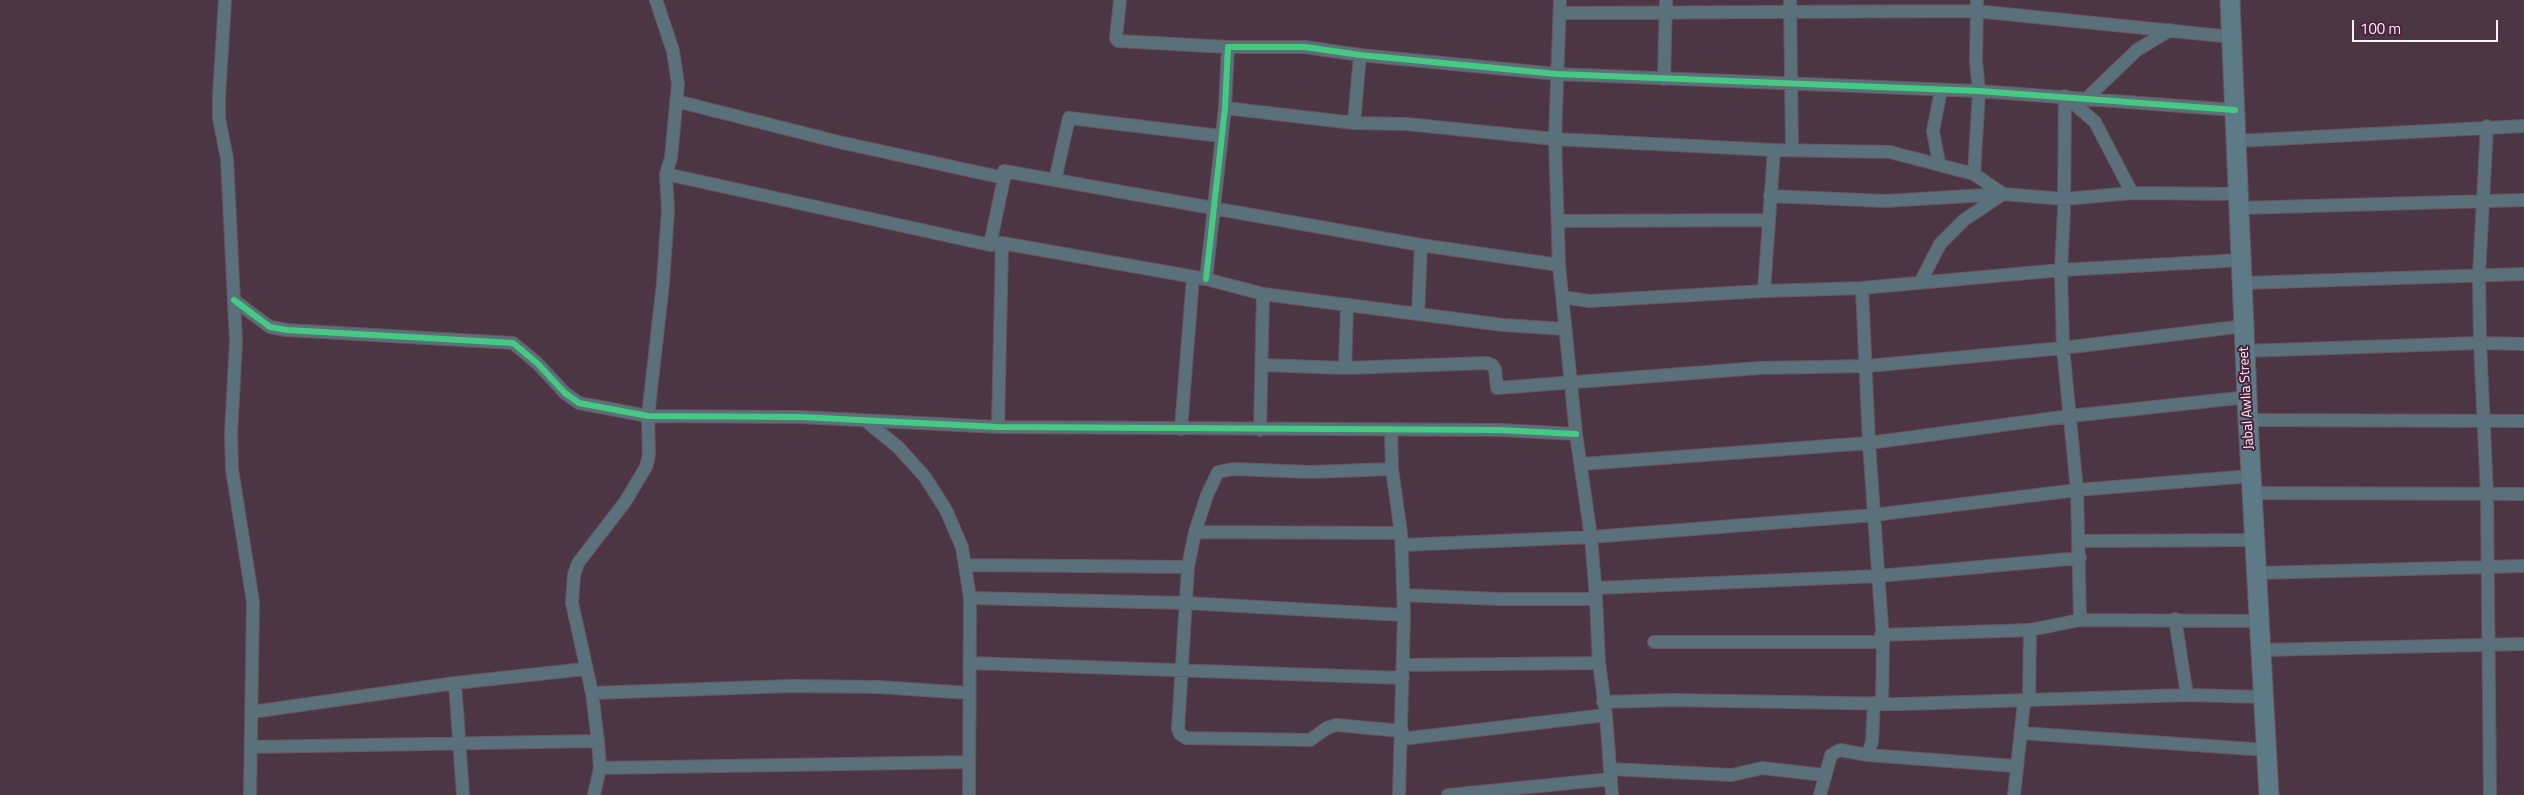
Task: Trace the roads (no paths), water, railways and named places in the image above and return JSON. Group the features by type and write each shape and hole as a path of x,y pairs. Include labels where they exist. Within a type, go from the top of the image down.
{"highway":[{"name":"Jabal Awlia Street","path":"2230,0 2251,484 2265,697 2269,795"}],"street":[{"path":"226,0 219,118 227,158 236,342 231,433 232,469 253,602 250,795"},
{"path":"594,795 600,768 598,740 592,693 585,669 572,603 574,575 578,564 625,502 646,467 649,455 648,416 663,283 668,210 666,174 671,158 678,84 674,51 656,0"},
{"path":"1120,0 1116,38 1118,41 1228,47 1305,47 1360,55 1557,74 1979,91 2235,110"},
{"path":"1612,795 1606,715 1599,663 1591,538 1582,464 1576,434 1559,266 1555,139 1560,6 1976,6 2232,37"},
{"path":"1664,79 1666,6"},
{"path":"1790,6 1792,150"},
{"path":"1974,174 1979,91 1976,62 1976,6"},
{"path":"2087,98 2137,50 2170,30"},
{"path":"1206,279 1225,108 1228,47"},
{"path":"1354,123 1360,55"},
{"path":"1939,163 1933,131 1941,90"},
{"path":"2065,96 2095,122 2132,193"},
{"path":"2065,96 2061,270 2063,348 2077,490 2080,620"},
{"path":"676,101 839,142 1004,178"},
{"path":"1225,108 1354,123 1406,124 1555,139 1774,150 1890,152 1939,163 1974,174 2003,194"},
{"path":"1055,180 1069,118 1221,136"},
{"path":"2237,141 2487,126 2524,126"},
{"path":"2487,126 2479,275 2480,343 2488,494 2486,567 2490,795"},
{"path":"1764,291 1774,150"},
{"path":"998,427 996,244 1004,171 1421,244 1559,266"},
{"path":"666,174 996,244 1206,279 1263,294 1503,325 1565,329"},
{"path":"1770,196 1885,201 2003,194 2064,198 2132,193 2239,201 2524,200"},
{"path":"1920,283 1940,244 1964,220 2003,194"},
{"path":"1558,221 1769,220"},
{"path":"1418,314 1421,244"},
{"path":"1562,297 1589,301 1764,291 1862,288 2061,270 2242,260"},
{"path":"2243,283 2524,274"},
{"path":"1181,429 1193,277"},
{"path":"1862,288 1869,443 1882,638 1878,703 1868,755"},
{"path":"1260,430 1263,294"},
{"path":"234,300 270,327 287,330 513,343 537,363 565,393 579,403 648,416 800,417 998,427 1500,430 1576,434"},
{"path":"1345,368 1347,306"},
{"path":"1262,365 1345,368 1486,363 1492,365 1495,369 1497,388 1758,368 1867,366 2063,348 2244,326"},
{"path":"2245,351 2480,343 2524,344"},
{"path":"1582,464 1869,443 2070,416 2248,397"},
{"path":"2248,420 2524,421"},
{"path":"866,421 898,447 925,477 954,528 962,547 970,598 968,795"},
{"path":"1391,430 1392,469 1402,539 1404,615 1402,735 1398,795"},
{"path":"1392,469 1312,472 1233,470 1218,472 1207,495 1195,532 1188,567 1180,670 1178,729 1180,734 1186,738 1310,740 1327,728 1336,725 1402,735 1606,715"},
{"path":"1195,532 1402,539 1591,538 1874,515 2077,490 2251,484 2524,494"},
{"path":"2079,541 2255,540"},
{"path":"1403,595 1498,599 1879,576 2080,558"},
{"path":"966,566 1188,567"},
{"path":"2257,573 2524,566"},
{"path":"970,598 1186,603 1404,615"},
{"path":"2175,619 2187,695"},
{"path":"1654,642 1882,638 2030,630 2080,620 2175,619 2259,621"},
{"path":"2014,795 2016,766 2026,701 2030,630"},
{"path":"2261,650 2524,644"},
{"path":"970,663 1403,678"},
{"path":"1403,665 1599,663"},
{"path":"252,712 455,683 585,669"},
{"path":"455,683 463,795"},
{"path":"592,693 791,686 879,687 970,693"},
{"path":"1603,702 1674,700 1878,703 2026,701 2187,695 2265,697"},
{"path":"2021,732 2268,750"},
{"path":"251,747 598,740"},
{"path":"1820,795 1831,755 1835,751 1840,750 1868,755 2016,766"},
{"path":"600,768 969,762"},
{"path":"1448,795 1537,791 1611,774 1732,775 1762,768 1824,775"}]}
